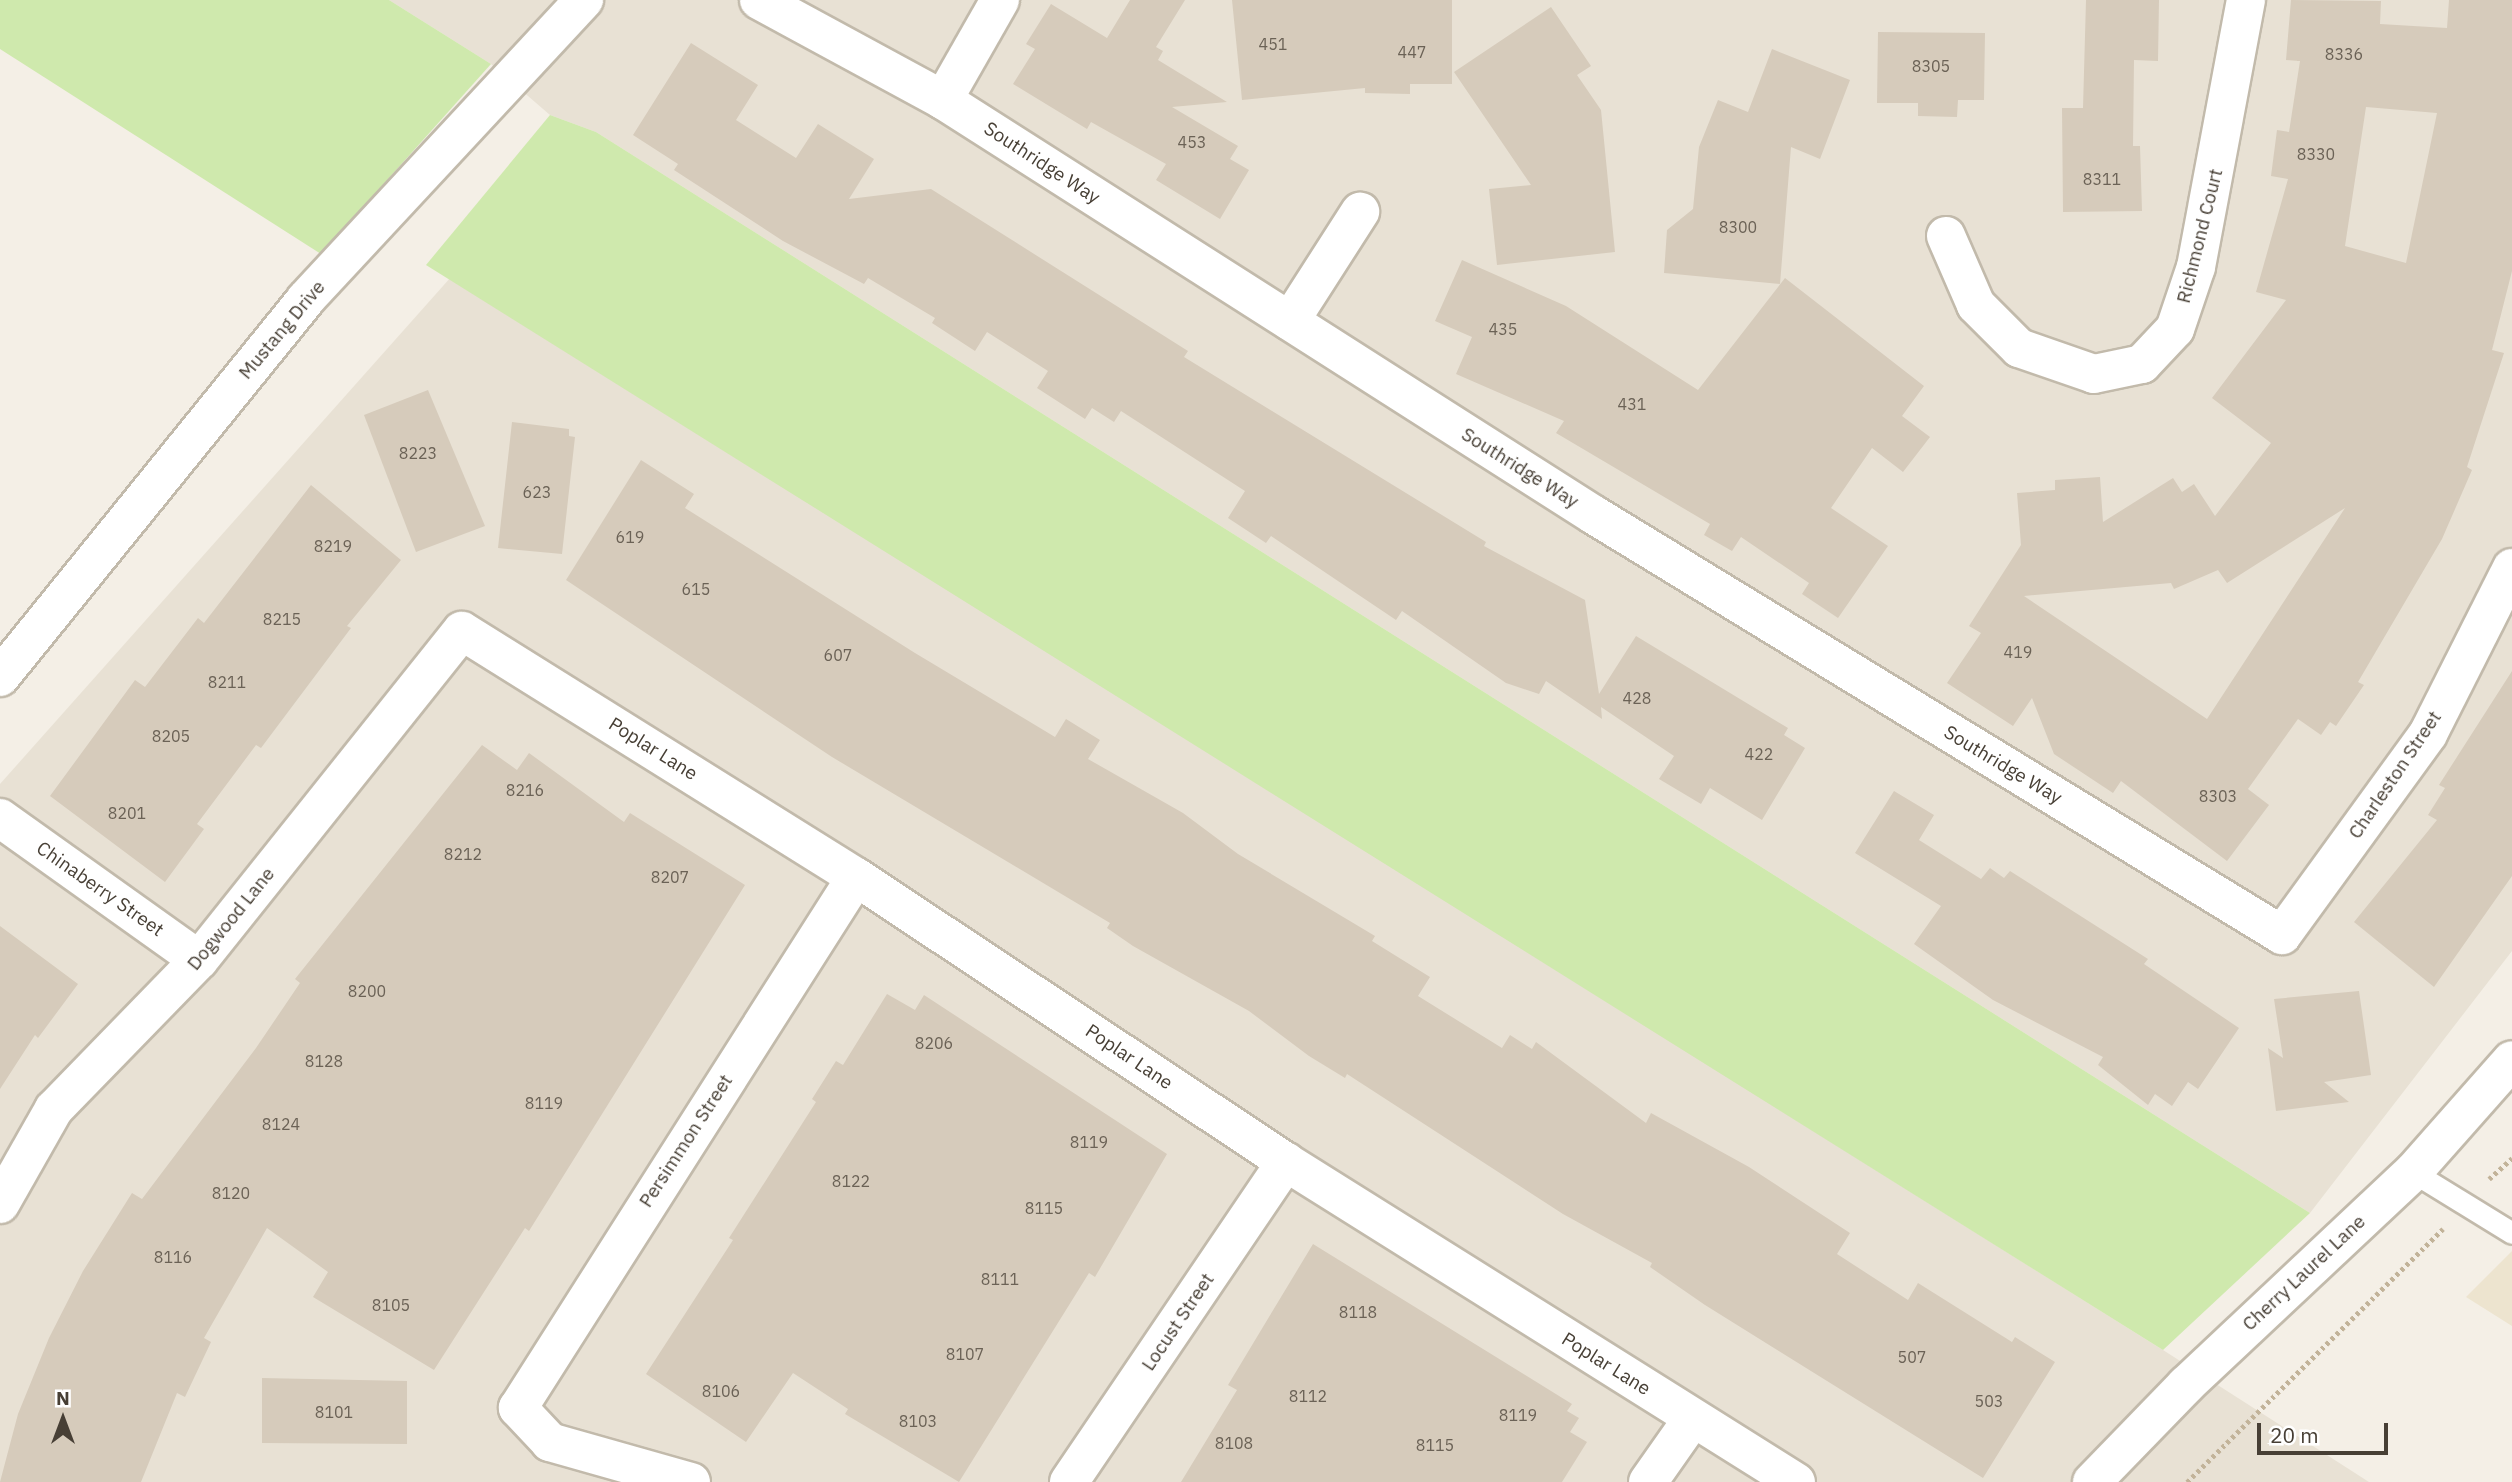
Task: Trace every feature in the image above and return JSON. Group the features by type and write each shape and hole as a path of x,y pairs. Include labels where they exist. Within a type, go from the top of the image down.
{"street":[{"name":"Mustang Drive","path":"0,677 305,300 584,0"},
{"name":"Southridge Way","path":"759,0 943,100 1594,515 2282,935"},
{"path":"943,100 1000,0"},
{"name":"Richmond Court","path":"1946,236 1976,305 2019,348 2094,374 2142,364 2175,330 2196,267 2246,0"},
{"path":"1290,321 1360,212"},
{"name":"Charleston Street","path":"2282,935 2428,734 2512,568"},
{"name":"Poplar Lane","path":"462,631 856,877 1286,1162 1796,1482"},
{"name":"Dogwood Lane","path":"0,1204 54,1109 199,960 462,631"},
{"name":"Chinaberry Street","path":"0,818 199,960"},
{"name":"Persimmon Street","path":"691,1482 550,1443 518,1408 856,877"},
{"name":"Cherry Laurel Lane","path":"2092,1482 2186,1385 2413,1172 2512,1060"},
{"name":"Locust Street","path":"1069,1482 1286,1162"},
{"path":"1648,1482 1693,1419"}],"lane":[{"path":"2413,1172 2512,1233"}],"path":[{"path":"2187,1482 2512,1158"}],"shaded area":[{"path":"389,0 2512,0 2512,951 2310,1213 596,132 550,115 491,64"},
{"path":"451,277 2163,1350 2369,1482 0,1482 0,784"},
{"path":"2512,1251 2512,1326 2466,1297"}],"green space":[{"path":"0,0 389,0 491,64 321,254 0,49"},
{"path":"550,115 596,132 2310,1213 2163,1350 426,265"}],"building":[{"path":"1130,0 1185,0 1156,47 1163,51 1158,60 1227,102 1172,107 1238,146 1230,159 1249,170 1220,219 1156,180 1166,164 1091,122 1087,129 1013,84 1035,49 1026,44 1051,4 1107,38"},
{"path":"1232,0 1452,0 1452,84 1410,84 1410,94 1365,93 1365,88 1242,100"},
{"path":"2086,0 2159,0 2158,61 2134,60 2133,146 2140,146 2142,211 2063,212 2062,108 2083,108"},
{"path":"2291,0 2381,1 2380,24 2447,28 2449,0 2512,0 2512,271 2492,350 2504,353 2467,467 2472,470 2442,539 2358,682 2364,685 2336,726 2330,722 2321,735 2298,719 2248,789 2269,805 2227,861 2121,781 2113,793 2054,754 2032,698 2013,726 1947,683 1981,633 1969,626 2021,545 2017,493 2055,490 2055,480 2100,477 2103,522 2173,478 2182,492 2194,484 2215,516 2271,443 2212,398 2286,300 2256,292 2288,179 2271,176 2277,130 2289,132 2300,61 2286,60","holes":["2366,107 2437,113 2406,263 2345,246","2345,508 2207,719 2024,596 2171,583 2174,589 2218,570 2227,583"]},
{"path":"1551,7 1591,66 1577,75 1601,110 1615,252 1497,265 1489,189 1531,185 1454,72"},
{"path":"1878,32 1985,33 1984,100 1958,100 1957,117 1918,116 1918,103 1877,103"},
{"path":"691,43 758,85 736,120 796,158 818,124 874,159 849,199 931,189 1188,351 1184,357 1486,542 1484,546 1585,600 1599,694 1636,636 1788,728 1784,735 1805,748 1762,820 1710,788 1701,804 1659,779 1674,756 1601,707 1602,719 1546,681 1539,694 1506,683 1402,611 1396,620 1271,536 1266,543 1228,518 1245,491 1121,411 1114,422 1092,408 1085,419 1037,388 1048,371 987,332 975,351 932,323 935,318 868,278 864,284 783,241 674,170 678,164 633,135"},
{"path":"1772,49 1850,80 1820,159 1791,147 1780,284 1664,273 1667,230 1693,209 1699,147 1718,100 1748,112"},
{"path":"1462,260 1566,306 1698,390 1785,278 1924,386 1902,416 1930,437 1903,472 1872,448 1831,508 1888,546 1838,618 1802,594 1809,583 1741,537 1732,551 1704,535 1710,524 1556,433 1564,421 1456,374 1472,337 1435,321"},
{"path":"428,390 485,526 416,552 364,415"},
{"path":"512,422 569,429 569,436 575,437 562,554 498,548"},
{"path":"641,460 694,494 685,508 915,653 1055,737 1066,719 1100,740 1088,759 1183,813 1238,854 1375,936 1372,941 1430,977 1418,996 1502,1048 1510,1035 1532,1049 1536,1042 1646,1123 1651,1113 1749,1167 1850,1233 1837,1254 1908,1300 1918,1283 2012,1342 2015,1337 2055,1362 1983,1478 1705,1305 1650,1267 1652,1263 1563,1214 1347,1074 1345,1078 1309,1056 1249,1011 1133,946 1107,928 1110,923 832,757 566,580"},
{"path":"311,485 401,560 347,626 351,628 261,748 256,745 197,824 204,829 165,882 50,796 135,680 145,687 198,618 204,623"},
{"path":"2512,671 2512,876 2434,987 2354,922 2437,820 2428,815 2445,788 2439,785"},
{"path":"482,745 517,770 529,753 624,822 630,813 745,885 529,1231 525,1228 434,1370 313,1297 328,1272 267,1228 204,1338 211,1342 185,1397 177,1393 141,1482 0,1482 18,1414 49,1338 83,1271 132,1193 142,1199 256,1048 300,983 295,979"},
{"path":"1894,791 1934,815 1919,840 1981,879 1990,868 2004,878 2010,871 2148,959 2144,964 2239,1028 2198,1089 2188,1082 2172,1106 2155,1094 2148,1105 2098,1065 2103,1057 1993,1000 1914,944 1941,906 1855,853"},
{"path":"0,926 78,984 38,1038 35,1035 0,1089"},
{"path":"2359,991 2371,1075 2324,1082 2349,1102 2276,1111 2268,1048 2283,1058 2274,999"},
{"path":"887,994 915,1010 924,995 1167,1154 1095,1277 1089,1273 959,1482 845,1414 848,1409 793,1373 746,1442 646,1374 733,1240 729,1238 816,1102 812,1099 836,1061 843,1065"},
{"path":"1313,1244 1572,1404 1567,1411 1579,1418 1570,1432 1587,1442 1562,1482 1181,1482 1237,1390 1228,1385"},
{"path":"262,1378 407,1381 407,1444 262,1443"}]}
